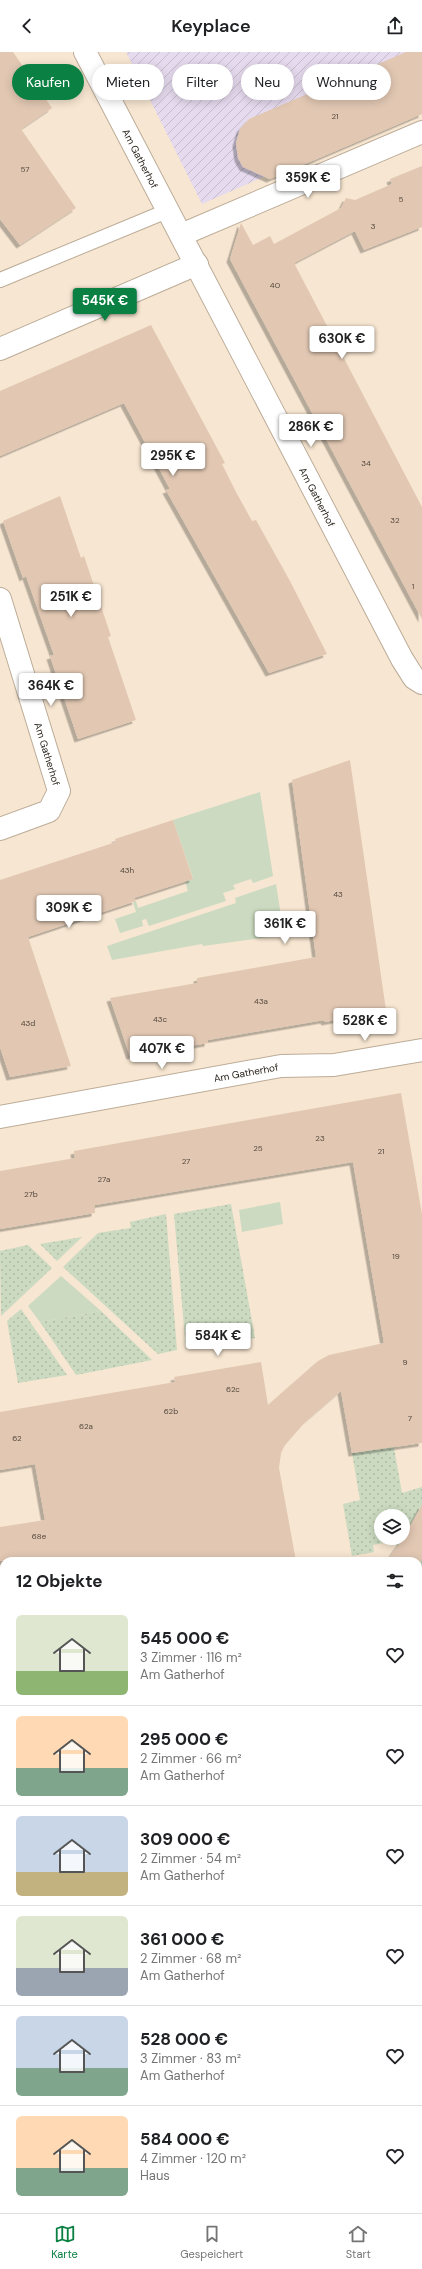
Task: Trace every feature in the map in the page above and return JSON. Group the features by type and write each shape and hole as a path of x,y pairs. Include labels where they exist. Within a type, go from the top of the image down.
{"street":[{"name":"Am Gatherhof","path":"85,52 402,658 414,678 422,683"},
{"path":"181,235 422,132"},
{"path":"0,349 197,264"},
{"name":"Am Gatherhof","path":"0,600 59,791 49,811 0,828"},
{"name":"Am Gatherhof","path":"0,1117 281,1066 334,1065 422,1050"}],"lane":[{"path":"0,280 167,211"}],"shaded area":[{"path":"126,52 422,52 422,107 202,204 150,100 164,100 164,64 132,64"}],"green space":[{"path":"260,792 273,876 253,883 251,879 233,885 235,889 223,893 226,901 149,926 146,919 142,920 143,926 120,933 115,919 136,912 133,902 136,901 138,908 188,891 185,881 193,878 173,820"},
{"path":"276,884 284,935 203,946 202,944 112,960 107,946 236,903 235,898"},
{"path":"280,1202 283,1224 242,1232 239,1210"},
{"path":"231,1204 255,1338 186,1349 174,1214"},
{"path":"166,1214 177,1350 158,1354 63,1267 98,1233 131,1228 130,1222"},
{"path":"82,1237 57,1261 40,1244"},
{"path":"28,1245 52,1268 1,1316 0,1251"},
{"path":"61,1276 101,1311 40,1322 28,1306"},
{"path":"21,1309 67,1375 18,1383 7,1321"},
{"path":"101,1311 152,1360 76,1375 40,1322"},
{"path":"388,1414 402,1493 422,1487 422,1505 414,1519 422,1524 422,1557 403,1557 396,1545 410,1545 410,1509 374,1509 374,1552 352,1556 343,1504 360,1500 352,1453 370,1450"}],"building":[{"path":"0,52 13,52 21,64 12,64 12,100 46,100 52,108 21,129 76,208 20,245 0,219"},
{"path":"406,52 422,52 422,114 270,179 243,167 238,158 236,143 240,129 249,119 302,96 302,100 391,100 391,64 378,64"},
{"path":"422,166 422,227 364,250 355,231 294,263 422,507 422,619 230,259 241,223 253,245 270,236 274,244 341,208 346,198 355,200 392,184 390,179"},
{"path":"151,325 225,463 222,464 236,492 252,521 256,520 290,581 327,654 269,673 166,490 170,489 124,403 0,456 0,391"},
{"path":"60,496 81,558 84,556 111,636 108,637 136,720 78,739 50,656 54,655 26,576 23,578 3,521"},
{"path":"350,760 386,1010 325,1022 324,1020 208,1040 208,1043 130,1056 110,998 197,983 197,978 316,957 292,780"},
{"path":"173,820 193,879 134,898 136,901 28,937 71,1066 10,1077 0,1047 0,880 116,842 115,839"},
{"path":"401,1093 422,1214 422,1443 352,1453 341,1391 305,1422 285,1445 281,1453 279,1468 295,1557 0,1557 0,1527 45,1520 35,1464 0,1470 0,1412 175,1382 174,1377 261,1362 268,1405 318,1361 329,1355 384,1343 353,1162 95,1205 95,1213 0,1229 0,1171 75,1158 74,1151"},
{"path":"422,1505 422,1557 390,1557 398,1545 410,1545 410,1526"}]}
